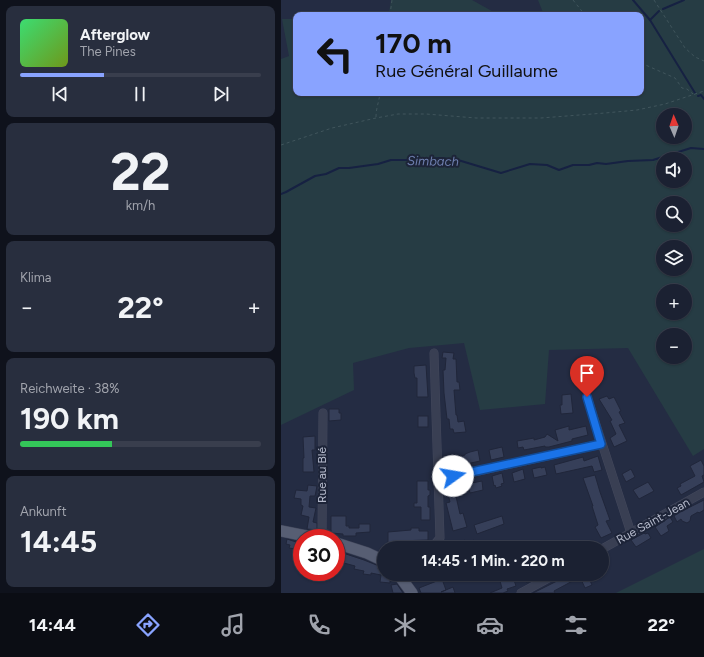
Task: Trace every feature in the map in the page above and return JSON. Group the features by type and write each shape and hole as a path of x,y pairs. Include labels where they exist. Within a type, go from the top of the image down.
{"main road":[{"path":"281,531 293,533"},
{"path":"345,546 377,558"},
{"path":"403,581 412,593"}],"street":[{"path":"434,353 440,538 438,541"},
{"path":"587,397 631,533"},
{"name":"Rue au Blé","path":"322,529 323,412"},
{"path":"438,480 601,444"},
{"name":"Rue Saint-Jean","path":"609,545 704,492"},
{"path":"521,593 543,581"}],"path":[{"path":"390,12 392,0"},
{"path":"573,0 583,12"},
{"path":"654,0 685,48 695,57 704,62"},
{"path":"644,64 675,78 681,88 687,89 694,95"},
{"path":"281,145 332,128 398,114 426,114 476,118 541,118 576,116 637,110 704,91"},
{"path":"375,118 376,107 380,96"}],"shaded area":[{"path":"391,0 472,0 494,12 389,12"},
{"path":"538,0 704,0 704,449 693,456 628,348 549,350 545,404 480,410 464,343 409,348 353,363 354,390 281,425 281,59 289,56 282,19 293,19 293,96 644,96 644,12 543,12"},
{"path":"704,549 704,593 616,593"}],"building":[{"path":"443,352 454,353 453,359 456,359 457,382 459,382 460,390 454,390 456,415 458,422 464,421 466,432 454,433 453,429 450,429 449,419 447,419 443,370 445,370 446,358 442,358"},
{"path":"426,365 428,397 417,397 417,378 415,378 414,366"},
{"path":"571,394 573,413 561,414 560,405 562,405 562,395"},
{"path":"607,396 609,399 614,397 621,411 619,412 625,423 619,425 627,441 614,447 610,438 616,434 610,421 612,420 599,399"},
{"path":"329,409 339,409 339,413 341,413 341,420 329,421"},
{"path":"418,416 428,416 428,427 418,427"},
{"path":"569,426 569,430 586,426 588,435 549,447 545,446 524,450 523,447 518,448 517,441 534,438 534,440 545,437 547,434 558,441 555,430"},
{"path":"315,436 315,450 312,450 314,472 303,472 303,437"},
{"path":"502,447 504,457 491,460 489,450"},
{"path":"478,450 480,461 448,468 446,460"},
{"path":"598,456 602,470 594,472 592,466 556,474 554,465 583,457 584,461"},
{"path":"701,460 704,466 704,475 702,476 704,482 681,495 677,488 681,486 680,484 695,476 690,466"},
{"path":"545,467 547,475 534,478 532,469"},
{"path":"523,469 525,479 514,482 512,473"},
{"path":"631,469 635,477 626,482 622,474"},
{"path":"502,473 504,483 501,484 502,486 496,488 495,485 494,486 492,476"},
{"path":"595,475 610,520 606,521 612,533 601,538 595,527 598,525 583,478"},
{"path":"417,481 428,481 428,490 430,490 430,495 428,496 428,507 430,507 430,520 421,520 421,507 414,507 414,503 417,503"},
{"path":"482,481 483,490 470,493 469,489 455,492 460,514 463,513 467,527 453,531 446,503 450,502 446,486"},
{"path":"648,482 654,491 639,499 633,490"},
{"path":"308,485 317,486 315,496 310,496 309,507 316,508 313,522 317,523 317,529 307,529 309,517 301,515 303,506 301,505 301,499 294,498 296,490 307,491"},
{"path":"704,500 704,510 691,516 690,521 687,523 681,519 677,522 674,516"},
{"path":"331,516 346,516 346,526 349,526 349,528 359,528 359,524 370,524 370,532 356,533 356,536 345,536 345,529 331,529"},
{"path":"502,516 504,524 477,534 474,525"},
{"path":"670,517 673,522 667,526 669,531 661,536 655,527"},
{"path":"411,528 419,528 419,531 428,531 428,540 388,541 388,532 411,530"},
{"path":"644,533 648,533 651,538 636,547 631,540"},
{"path":"287,539 293,541 293,549 289,548 290,545 286,544"},
{"path":"345,554 377,565 377,574 363,574 364,571 354,569 355,566 345,563"},
{"path":"390,581 390,583 380,582"},
{"path":"437,581 443,581 446,590 453,587 455,593 421,593 419,588"},
{"path":"500,581 514,581 516,586 507,589 508,591 503,593 490,593 502,588"},
{"path":"557,581 573,581 554,591 555,593 533,593"},
{"path":"582,581 590,581 592,585 585,588"},
{"path":"397,584 403,593 393,593 391,585"}],"waterway":[{"path":"633,0 643,12"},
{"path":"663,9 684,0"},
{"path":"650,20 659,11"},
{"path":"644,13 650,20 695,93"},
{"path":"698,96 701,95 704,99"},
{"name":"Simbach","path":"281,194 315,176 326,174 339,168 378,164 391,160 423,160 440,158 458,160 501,173 530,164 547,165 559,170 573,165 653,160 691,148 704,149"}],"route":[{"path":"453,476 601,444 587,397"}]}
